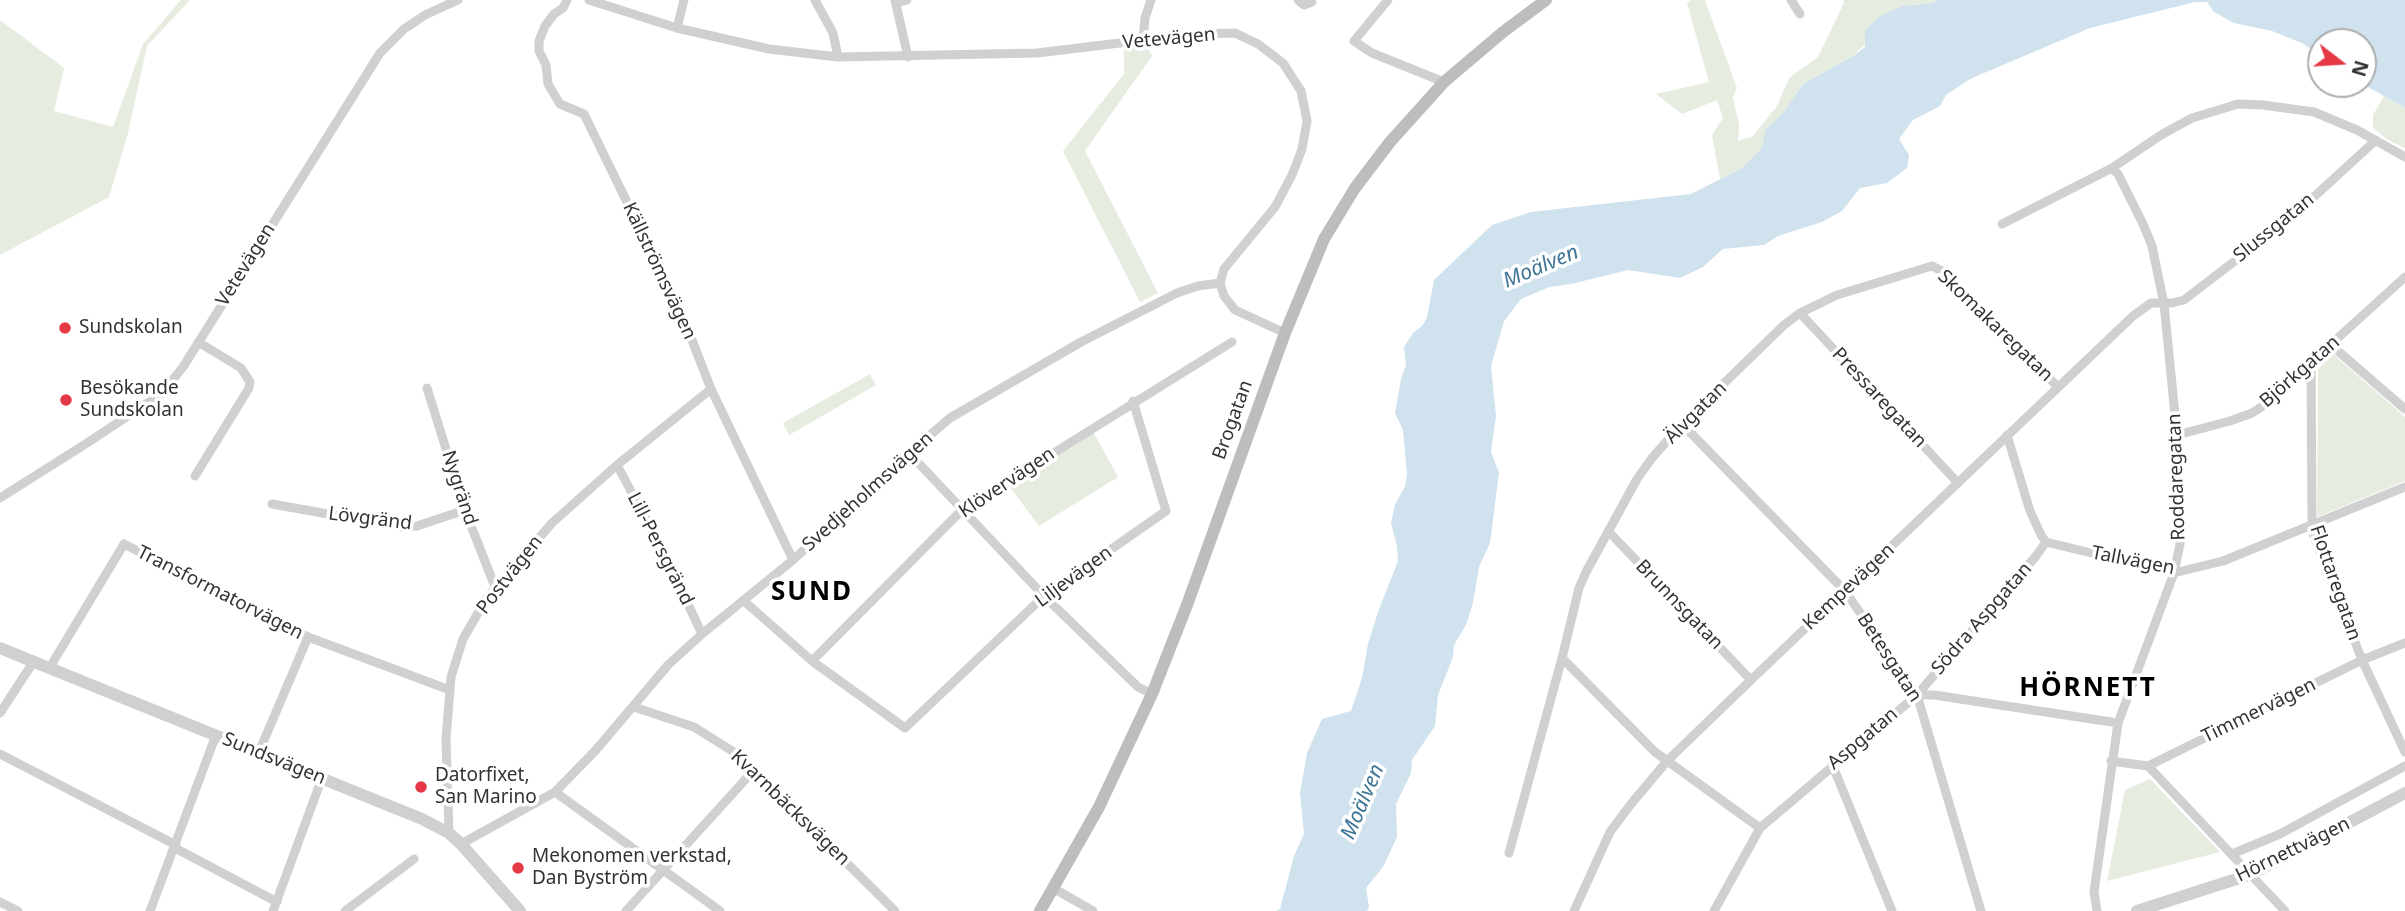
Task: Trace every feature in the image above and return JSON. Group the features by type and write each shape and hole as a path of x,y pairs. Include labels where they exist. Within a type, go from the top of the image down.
{"main road":[{"name":"Brogatan","path":"1040,911 1099,807 1152,694 1285,333 1324,239 1355,188 1390,142 1444,82 1546,0"}],"street":[{"name":"Vetevägen","path":"0,498 161,394 183,367 380,53 404,29 425,15 458,0"},
{"name":"Källströmsvägen","path":"567,0 563,8 554,14 545,26 539,41 548,84 560,104 584,114 683,317 711,389 793,560"},
{"name":"Vetevägen","path":"589,0 677,28 769,49 838,57 1037,53 1194,34 1235,33 1258,44 1283,63 1301,91 1307,121 1303,149 1275,207 1224,269 1220,284"},
{"path":"677,28 684,0"},
{"path":"815,0 833,33 838,57"},
{"path":"907,0 896,2 908,57"},
{"path":"1143,40 1145,18 1151,0"},
{"path":"1298,0 1304,5 1312,2 1310,0"},
{"path":"1388,0 1354,41 1372,53 1444,82"},
{"path":"1791,0 1800,14"},
{"path":"2002,224 2112,167 2192,118 2238,104 2314,112 2376,140 2405,157"},
{"name":"Slussgatan","path":"2164,304 2183,300 2292,217 2376,140"},
{"name":"Roddaregatan","path":"2097,911 2094,892 2118,723 2174,573 2180,544 2177,435 2164,304 2152,246 2137,211 2112,167"},
{"name":"Älvgatan","path":"1509,853 1579,588 1644,468 1682,424 1784,325 1800,313 1837,295 1932,266"},
{"name":"Skomakaregatan","path":"1932,266 1942,271 2057,386"},
{"name":"Björkgatan","path":"2177,435 2252,413 2263,406 2405,277"},
{"path":"1220,284 1224,296 1235,310 1285,333"},
{"name":"Svedjeholmsvägen","path":"461,844 555,792 634,707 668,665 793,560 950,418 1081,342 1177,293 1198,286 1220,284"},
{"name":"Kempevägen","path":"1574,911 1610,832 1667,761 2057,386 2147,304 2164,304"},
{"name":"Pressaregatan","path":"1800,313 1958,483"},
{"path":"195,476 249,388 250,382 241,368 198,342"},
{"name":"Klövervägen","path":"812,661 962,510 1133,401 1232,342"},
{"path":"2331,345 2405,409"},
{"name":"Flottaregatan","path":"2311,362 2312,525 2362,660 2405,752"},
{"name":"Nygränd","path":"427,388 465,510 495,587"},
{"name":"Postvägen","path":"449,833 446,738 451,677 463,639 495,587 552,523 617,465 711,389"},
{"name":"Liljevägen","path":"812,661 905,728 1044,596 1166,511 1133,401"},
{"name":"Betesgatan","path":"1682,424 1845,591 1917,695 1981,911"},
{"path":"2007,435 2030,511 2040,535 2046,542"},
{"path":"909,453 1044,596 1138,687 1152,694"},
{"name":"Lill-Persgränd","path":"617,465 663,551 702,634"},
{"name":"Tallvägen","path":"2046,542 2174,573 2223,561 2405,486"},
{"name":"Lövgränd","path":"272,504 401,527 418,526 465,510"},
{"name":"Brunnsgatan","path":"1608,531 1751,680"},
{"name":"Södra Aspgatan","path":"1917,695 2046,542"},
{"name":"Transformatorvägen","path":"50,667 124,544 308,637 450,690"},
{"path":"744,601 812,661"},
{"path":"260,751 308,637"},
{"name":"Timmervägen","path":"2148,766 2362,660 2405,643"},
{"name":"Sundsvägen","path":"0,648 260,751 422,819 449,833 461,844 520,911"},
{"path":"1562,658 1667,761 1759,828"},
{"path":"0,713 34,661"},
{"name":"Aspgatan","path":"1714,911 1759,828 1917,695 1934,695 2118,723"},
{"name":"Kvarnbäcksvägen","path":"634,707 694,727 737,754 895,911"},
{"path":"150,911 216,735"},
{"path":"0,754 176,847 275,907 322,778"},
{"path":"2111,761 2148,766 2285,911"},
{"path":"1832,764 1892,911"},
{"path":"2232,854 2280,834 2405,766"},
{"path":"626,911 754,770"},
{"path":"555,792 720,911"},
{"name":"Hörnettvägen","path":"2137,911 2252,874 2405,793"},
{"path":"345,911 414,859"},
{"path":"1053,888 1093,911"},
{"path":"0,902 18,911"}],"shaded area":[{"path":"181,0 190,0 147,46 128,133 109,197 0,255 0,20 64,68 54,111 113,127 143,44"},
{"path":"1691,0 1705,0 1737,88 1733,97 1739,125 1738,141 1753,136 1777,106 1789,78 1818,57 1844,3 1843,0 1936,0 1933,3 1903,6 1853,56 1803,84 1783,113 1766,129 1761,149 1742,168 1720,179 1712,135 1723,118 1717,100 1682,114 1656,94 1709,82 1687,3"},
{"path":"1146,44 1152,56 1085,151 1158,293 1140,302 1063,151 1124,74 1124,48"},
{"path":"2384,96 2405,108 2405,148 2388,140 2373,128 2373,115"},
{"path":"2333,354 2405,417 2405,481 2317,517 2318,369"},
{"path":"870,374 876,385 789,435 783,423"},
{"path":"1091,428 1118,477 1039,526 1006,482"},
{"path":"2150,779 2220,852 2107,881 2125,790"}],"water":[{"name":"Moälven","path":"1936,0 2405,0 2405,108 2377,92 2377,28 2307,28 2307,46 2272,31 2234,23 2214,12 2207,2 2195,2 2090,28 1970,79 1946,95 1940,106 1913,120 1899,139 1909,155 1907,168 1887,183 1860,188 1842,211 1822,222 1778,236 1764,245 1723,249 1703,267 1680,278 1628,270 1549,287 1521,299 1504,321 1491,366 1496,416 1491,452 1499,473 1490,543 1479,567 1466,625 1454,645 1453,657 1438,695 1435,726 1412,760 1411,773 1396,804 1397,837 1383,867 1366,888 1369,907 1367,911 1276,911 1280,909 1294,856 1304,834 1300,793 1307,753 1322,719 1351,711 1378,612 1398,561 1391,523 1407,475 1403,430 1395,413 1406,365 1404,347 1427,317 1434,280 1492,225 1531,212 1691,194 1742,168 1761,149 1766,129 1783,113 1803,84 1865,47 1865,30 1880,16 1903,6 1933,3"}],"place":[{"name":"Sundskolan","path":"65,328"},
{"name":"Besökande Sundskolan","path":"66,400"},
{"name":"Datorfixet, San Marino","path":"421,787"},
{"name":"Mekonomen verkstad, Dan Byström","path":"518,868"}],"district":[{"name":"SUND","path":"812,593"},
{"name":"HÖRNETT","path":"2088,689"}]}
